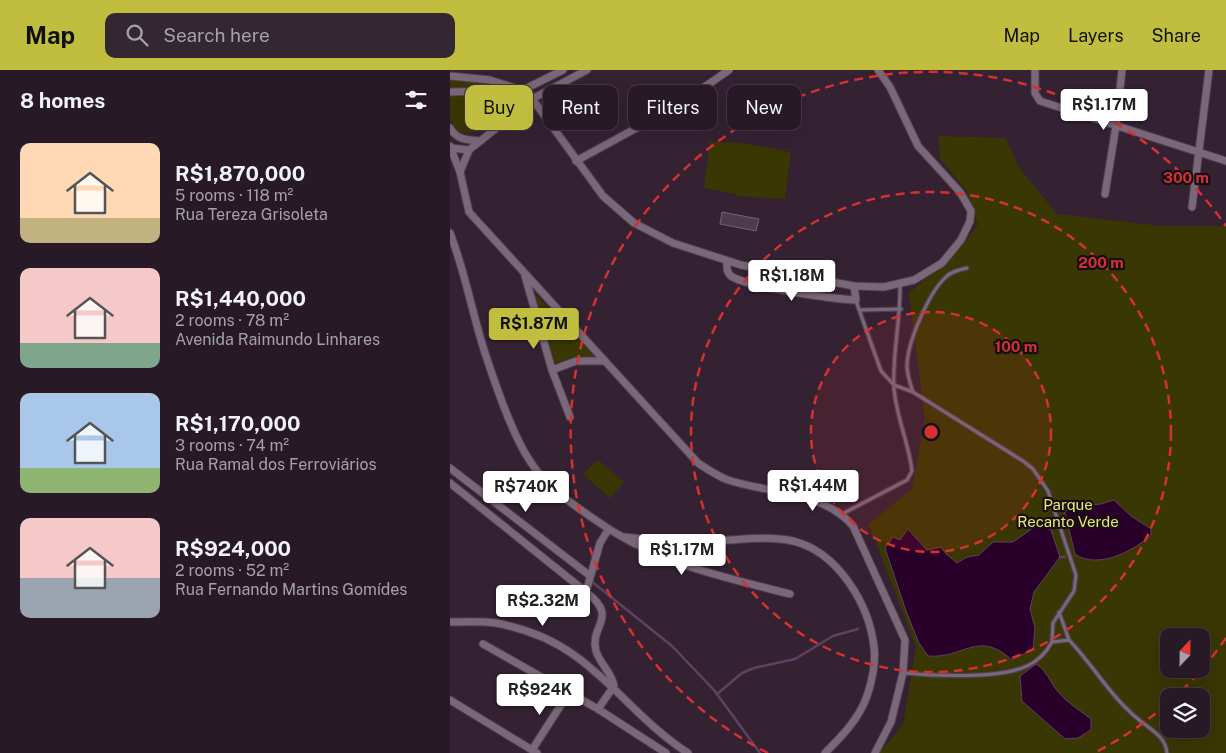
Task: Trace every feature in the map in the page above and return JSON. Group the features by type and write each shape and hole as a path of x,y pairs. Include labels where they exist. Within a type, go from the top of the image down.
{"street":[{"path":"533,85 563,70"},
{"path":"533,99 587,70"},
{"path":"576,161 677,106 729,70"},
{"path":"533,101 603,196 634,223 673,243 727,262 854,286 884,287 914,280 942,263 961,240 970,221 971,211 960,192 918,146 890,87 878,70"},
{"path":"1035,70 1035,93 1040,101 1226,161"},
{"path":"1105,194 1116,126 1122,70"},
{"path":"1192,207 1209,70"},
{"path":"450,76 490,80 510,85"},
{"path":"450,92 465,92"},
{"path":"450,128 458,137 480,141"},
{"path":"460,172 469,150 494,130"},
{"path":"450,147 469,150"},
{"path":"450,147 460,172 469,212 698,463 712,473 727,480 816,501 842,514 853,526 905,640 903,673 892,722 875,753"},
{"path":"450,233 485,352 518,439 528,459 556,493 617,536 672,561 790,594"},
{"path":"727,262 726,268 731,276 748,283 856,300 854,286"},
{"path":"776,288 779,271"},
{"path":"524,274 552,370 570,417"},
{"path":"796,292 798,276"},
{"path":"552,370 576,361 605,361"},
{"path":"450,468 589,575"},
{"path":"450,483 599,602 602,616 595,648 599,660 614,683 613,689 598,710"},
{"path":"586,592 589,575 600,543 608,530"},
{"path":"617,536 681,541 774,539 793,541 808,546 844,576 862,605 867,618 874,648 874,660 868,694 862,710 850,728 825,753"},
{"path":"450,622 494,623 518,628 556,644 574,655 649,723 688,753"},
{"path":"483,644 598,710 666,753"},
{"path":"450,700 534,752 568,694"}],"lane":[{"path":"913,392 907,365 909,348 917,323 937,287 946,276 956,270 967,268"},
{"path":"842,514 907,480 912,471 896,404 894,385 901,309 900,284"},
{"path":"856,300 881,371 894,385 913,392 1023,461 1040,478 1054,504 1076,575 1074,591 1059,611 1053,623 1052,642 1042,657 1027,666 1011,671 948,675 903,673"},
{"path":"860,310 901,309"},
{"path":"1059,611 1069,640 1121,703 1158,735 1166,745 1167,753"},
{"path":"1052,642 1069,640"}],"green space":[{"path":"450,79 491,85 465,85 465,89 450,89"},
{"path":"450,93 465,93 465,130 482,130 466,133 458,131 450,120"},
{"name":"Parque Recanto Verde","path":"938,136 1006,138 1018,166 1057,214 1162,226 1226,226 1226,753 879,753 903,725 916,647 869,524 912,489 925,418 909,293 965,243 978,224 966,190 940,159"},
{"path":"710,142 743,143 791,152 785,199 737,196 736,194 704,188"},
{"path":"532,291 597,356 554,363"},
{"path":"598,460 624,482 610,498 583,474"}],"shaded area":[{"path":"1114,500 1131,516 1151,529 1151,535 1135,547 1104,559 1094,560 1075,554 1065,513 1068,507 1101,504"},
{"path":"1039,524 1051,530 1060,557 1034,592 1030,609 1035,628 1033,649 1012,660 1000,651 980,646 952,654 928,656 919,643 906,611 885,548 893,537 900,540 908,529 927,550 941,547 957,563 967,557 979,555 993,542 1013,542"},
{"path":"1036,664 1043,670 1064,698 1091,719 1091,730 1078,738 1065,739 1022,701 1020,676"}],"building":[{"path":"722,212 759,219 756,231 720,224"}],"waterway":[{"path":"1060,557 1065,557"},
{"path":"591,581 672,646 714,690 760,753"},
{"path":"717,694 742,673 754,668 795,659 833,636 858,629"}]}
